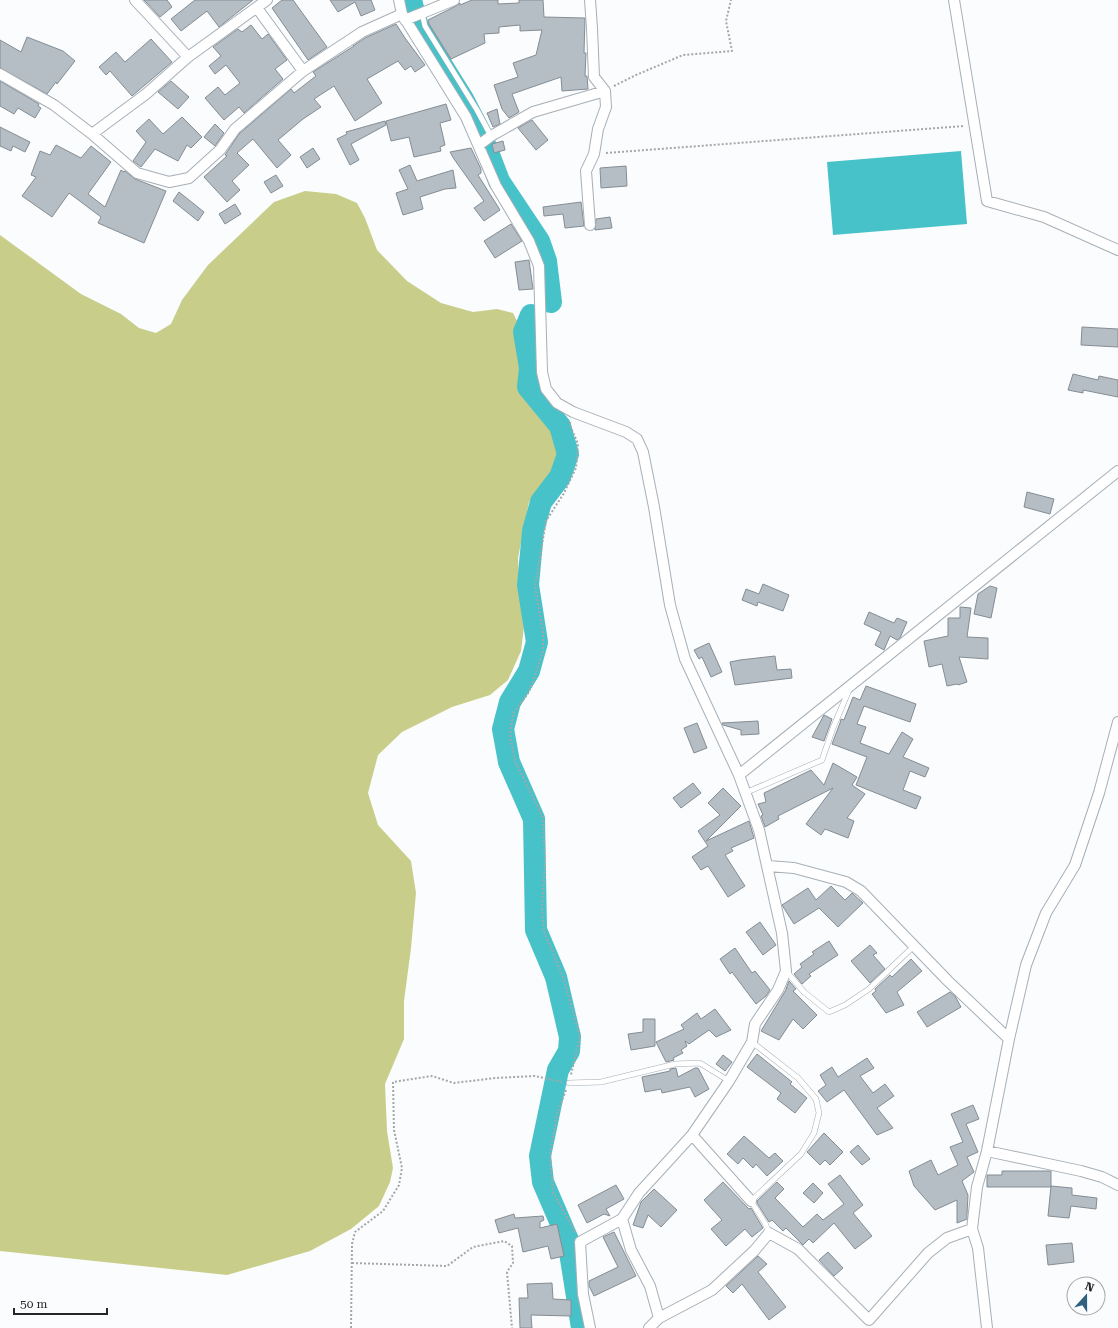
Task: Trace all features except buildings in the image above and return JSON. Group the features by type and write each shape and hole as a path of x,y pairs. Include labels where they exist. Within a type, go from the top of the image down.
{"street":[{"path":"135,0 188,57"},
{"path":"92,134 146,94 188,57 267,0"},
{"path":"399,0 404,18 466,117 496,186 529,241 539,266 542,372 546,389 557,403 573,412 626,432 637,439 643,452 654,507 670,605 685,659 739,775 760,830 782,933 786,971 778,990 755,1024 752,1042 729,1081 692,1135 640,1193 622,1220 580,1242 583,1294 590,1328"},
{"path":"0,74 54,105 92,134 137,173 169,182 189,178 220,150 235,129 303,71 362,32 422,13 454,0"},
{"path":"590,0 594,77 605,91 606,107 598,129 594,154 586,171 590,225"},
{"path":"954,0 976,125 987,202 1044,217 1118,250"},
{"path":"257,8 303,71"},
{"path":"479,145 491,136 533,112 605,91"},
{"path":"739,775 1118,471"},
{"path":"987,1328 978,1248 972,1229 977,1187 987,1151 1008,1039 1026,965 1046,914 1075,865 1099,793 1118,722"},
{"path":"768,866 794,868 846,882 861,891 948,981 1008,1039"},
{"path":"692,1135 751,1201"},
{"path":"987,1151 1081,1171 1102,1177 1118,1185"},
{"path":"622,1220 631,1250 650,1286 659,1318"},
{"path":"649,1328 659,1318 712,1290 754,1251 768,1233 798,1249 869,1320 928,1253 947,1238 972,1229"}],"lane":[{"path":"422,13 425,26 477,110 491,136"},
{"path":"745,793 822,760 833,728 851,685"},
{"path":"786,971 804,992 829,1012 845,1005 869,989 914,946"},
{"path":"752,1042 798,1078 816,1099 819,1113 814,1133 801,1154 751,1201 765,1223 768,1233"},
{"path":"569,1083 601,1082 675,1064 700,1063 729,1081"}],"path":[{"path":"605,91 636,75 683,55 732,51 726,21 731,0"},
{"path":"594,154 976,125"},
{"path":"573,412 570,425 578,444 576,468 564,493 546,521 535,587 543,631 543,651 529,692 513,714 510,735 516,761 543,818 545,862 542,908 544,931 563,977 580,1036 569,1083 557,1114 550,1154 553,1192 562,1209 573,1224 580,1242"},
{"path":"351,1328 352,1244 355,1232 383,1211 399,1185 402,1168 394,1130 393,1082 432,1076 454,1083 495,1078 535,1076 550,1079"},
{"path":"352,1263 447,1266 473,1248 504,1241 512,1246 513,1263 507,1272 512,1328"}],"green space":[{"path":"305,191 336,194 357,203 365,218 377,250 407,281 441,303 473,312 497,309 513,313 520,327 520,352 522,368 521,387 552,431 561,452 553,472 529,502 518,558 520,599 524,627 521,651 508,680 490,695 452,707 402,732 378,755 368,793 378,825 411,861 416,893 404,1001 404,1039 385,1084 387,1131 393,1168 390,1182 379,1206 351,1229 310,1251 227,1275 0,1251 0,235 81,294 121,314 139,328 156,333 171,324 182,300 208,265 274,202"}],"water":[{"path":"961,151 967,224 833,235 827,162"}],"waterway":[{"path":"411,0 418,27 463,99 481,134 499,181 539,241 546,261 551,302"},
{"path":"531,315 524,332 530,368 528,387 560,426 568,454 560,477 541,502 533,531 528,585 537,642 529,671 510,702 503,729 509,762 534,819 536,930 556,977 570,1037 569,1051 558,1070 540,1156 543,1182 568,1240 582,1328"}]}
